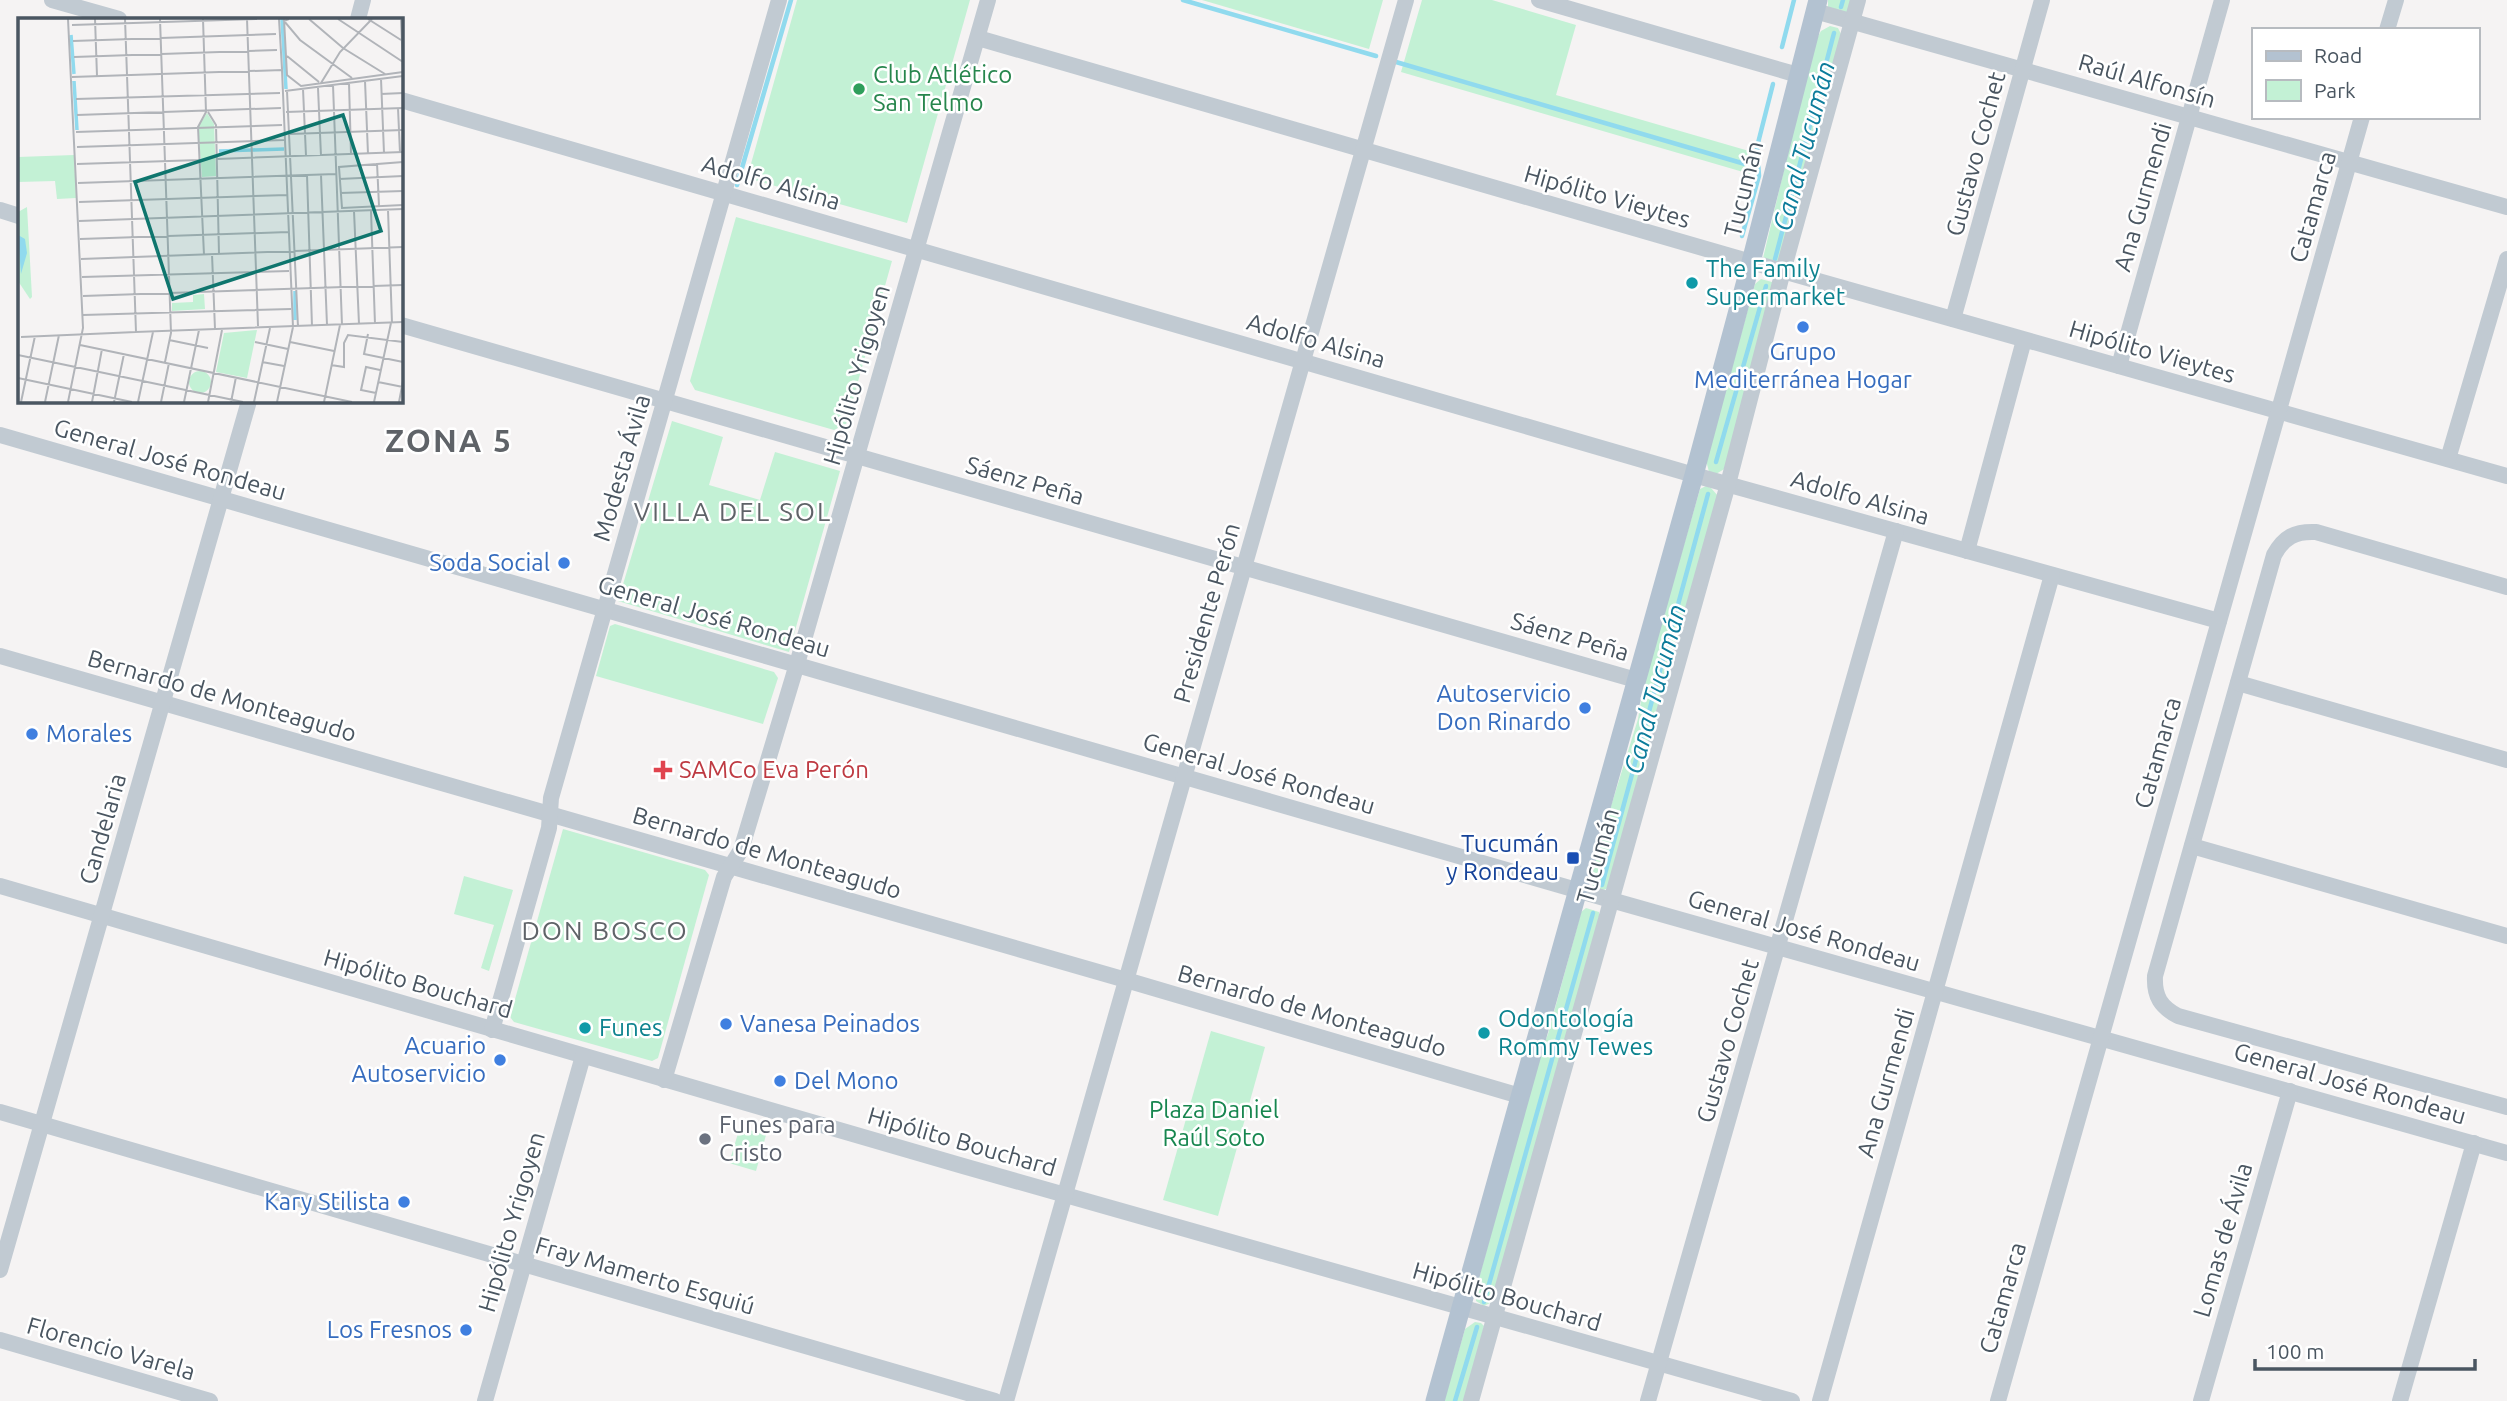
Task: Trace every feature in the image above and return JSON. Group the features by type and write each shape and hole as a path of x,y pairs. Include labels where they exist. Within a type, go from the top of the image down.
{"main road":[{"name":"Tucumán","path":"1435,1401 1693,475 1817,6"}],"street":[{"path":"52,0 115,18"},
{"path":"358,18 363,0"},
{"name":"Modesta Ávila","path":"492,1030 549,828 551,798 779,0"},
{"name":"Hipólito Yrigoyen","path":"664,1080 724,877 741,850 797,664 988,0"},
{"name":"Presidente Perón","path":"1006,1401 1406,0"},
{"path":"1539,0 1798,75"},
{"name":"Tucumán","path":"1471,1401 1727,484 1858,0"},
{"name":"Gustavo Cochet","path":"1953,319 2042,0"},
{"name":"Ana Gurmendi","path":"2119,366 2222,0"},
{"path":"2388,28 2396,0"},
{"name":"Raúl Alfonsín","path":"1817,6 1852,22 2507,207"},
{"name":"Hipólito Vieytes","path":"978,38 1751,262 2507,476"},
{"name":"Adolfo Alsina","path":"402,100 1693,475 2219,621"},
{"name":"Catamarca","path":"1998,1401 2361,119"},
{"path":"0,210 18,216"},
{"path":"2448,459 2507,259"},
{"name":"Sáenz Peña","path":"402,325 1636,680"},
{"path":"1967,551 2024,340"},
{"name":"Candelaria","path":"0,1270 249,402"},
{"name":"General José Rondeau","path":"0,435 1577,891 2507,1153"},
{"name":"Gustavo Cochet","path":"1648,1401 1896,531"},
{"path":"2507,587 2316,532 2302,531 2292,534 2281,543 2274,555 2155,976 2154,989 2164,1009 2178,1017 2507,1107"},
{"name":"Ana Gurmendi","path":"1820,1401 2052,575"},
{"name":"Bernardo de Monteagudo","path":"0,656 1126,979 1520,1096"},
{"path":"2238,683 2507,760"},
{"path":"2192,846 2507,936"},
{"name":"Hipólito Bouchard","path":"0,886 664,1080 1792,1401"},
{"name":"Hipólito Yrigoyen","path":"485,1401 583,1056"},
{"name":"Lomas de Ávila","path":"2201,1401 2290,1091"},
{"name":"Fray Mamerto Esquiú","path":"0,1112 995,1401"},
{"path":"2400,1401 2474,1143"},
{"name":"Florencio Varela","path":"0,1340 210,1401"}],"green space":[{"name":"Club Atlético San Telmo","path":"797,0 970,0 907,223 747,178"},
{"path":"1202,0 1383,0 1369,49"},
{"path":"1422,0 1492,0 1576,25 1556,95 1749,151 1750,174 1401,72"},
{"path":"1828,0 1854,0 1849,14 1834,13 1828,7"},
{"path":"1830,26 1838,28 1843,38 1780,262 1763,258 1814,44 1821,31"},
{"path":"736,217 892,261 846,424 834,430 695,390 690,381"},
{"path":"1761,279 1772,282 1774,289 1726,468 1716,474 1709,472 1706,460 1755,284"},
{"path":"672,421 723,437 709,485 760,500 775,452 840,471 789,652 618,601"},
{"path":"1706,486 1718,496 1608,888 1598,890 1589,877 1638,719 1644,683 1700,489"},
{"path":"615,624 774,672 778,678 763,724 596,676 610,626"},
{"path":"563,829 705,870 709,875 658,1058 652,1061 514,1022 510,1017"},
{"path":"464,876 513,890 489,971 481,968 494,925 454,914"},
{"path":"1586,908 1599,912 1599,917 1492,1302 1484,1306 1476,1301 1476,1289 1539,1056 1548,1034 1581,912"},
{"name":"Plaza Daniel Raúl Soto","path":"1211,1031 1265,1047 1218,1216 1163,1200"},
{"path":"740,1127 766,1135 756,1171 729,1163"},
{"path":"1475,1322 1484,1326 1465,1401 1444,1401 1465,1329"}],"waterway":[{"path":"737,185 791,0"},
{"path":"1183,0 1376,56"},
{"name":"Canal Tucumán","path":"1782,47 1794,0"},
{"name":"Canal Tucumán","path":"1841,7 1843,0"},
{"name":"Canal Tucumán","path":"1775,259 1834,33"},
{"path":"1396,62 1745,164 1759,158"},
{"name":"Canal Tucumán","path":"1742,236 1759,176 1757,147 1773,84"},
{"name":"Canal Tucumán","path":"1716,462 1766,286"},
{"name":"Canal Tucumán","path":"1602,885 1708,494"},
{"name":"Canal Tucumán","path":"1484,1302 1593,913"},
{"name":"Canal Tucumán","path":"1455,1401 1477,1327"}],"place":[{"name":"Club Atlético San Telmo","path":"859,89"},
{"name":"The Family Supermarket","path":"1692,283"},
{"name":"Grupo Mediterránea Hogar","path":"1803,327"},
{"name":"Soda Social","path":"564,563"},
{"name":"Autoservicio Don Rinardo","path":"1585,708"},
{"name":"Morales","path":"32,734"},
{"name":"SAMCo Eva Perón","path":"663,770"},
{"name":"Tucumán y Rondeau","path":"1573,858"},
{"name":"Vanesa Peinados","path":"726,1024"},
{"name":"Funes","path":"585,1028"},
{"name":"Odontología Rommy Tewes","path":"1484,1033"},
{"name":"Acuario Autoservicio","path":"500,1060"},
{"name":"Del Mono","path":"780,1081"},
{"name":"Funes para Cristo","path":"705,1139"},
{"name":"Kary Stilista","path":"404,1202"},
{"name":"Los Fresnos","path":"466,1330"}],"district":[{"name":"ZONA 5","path":"449,441"},
{"name":"VILLA DEL SOL","path":"733,512"},
{"name":"DON BOSCO","path":"605,931"}]}
